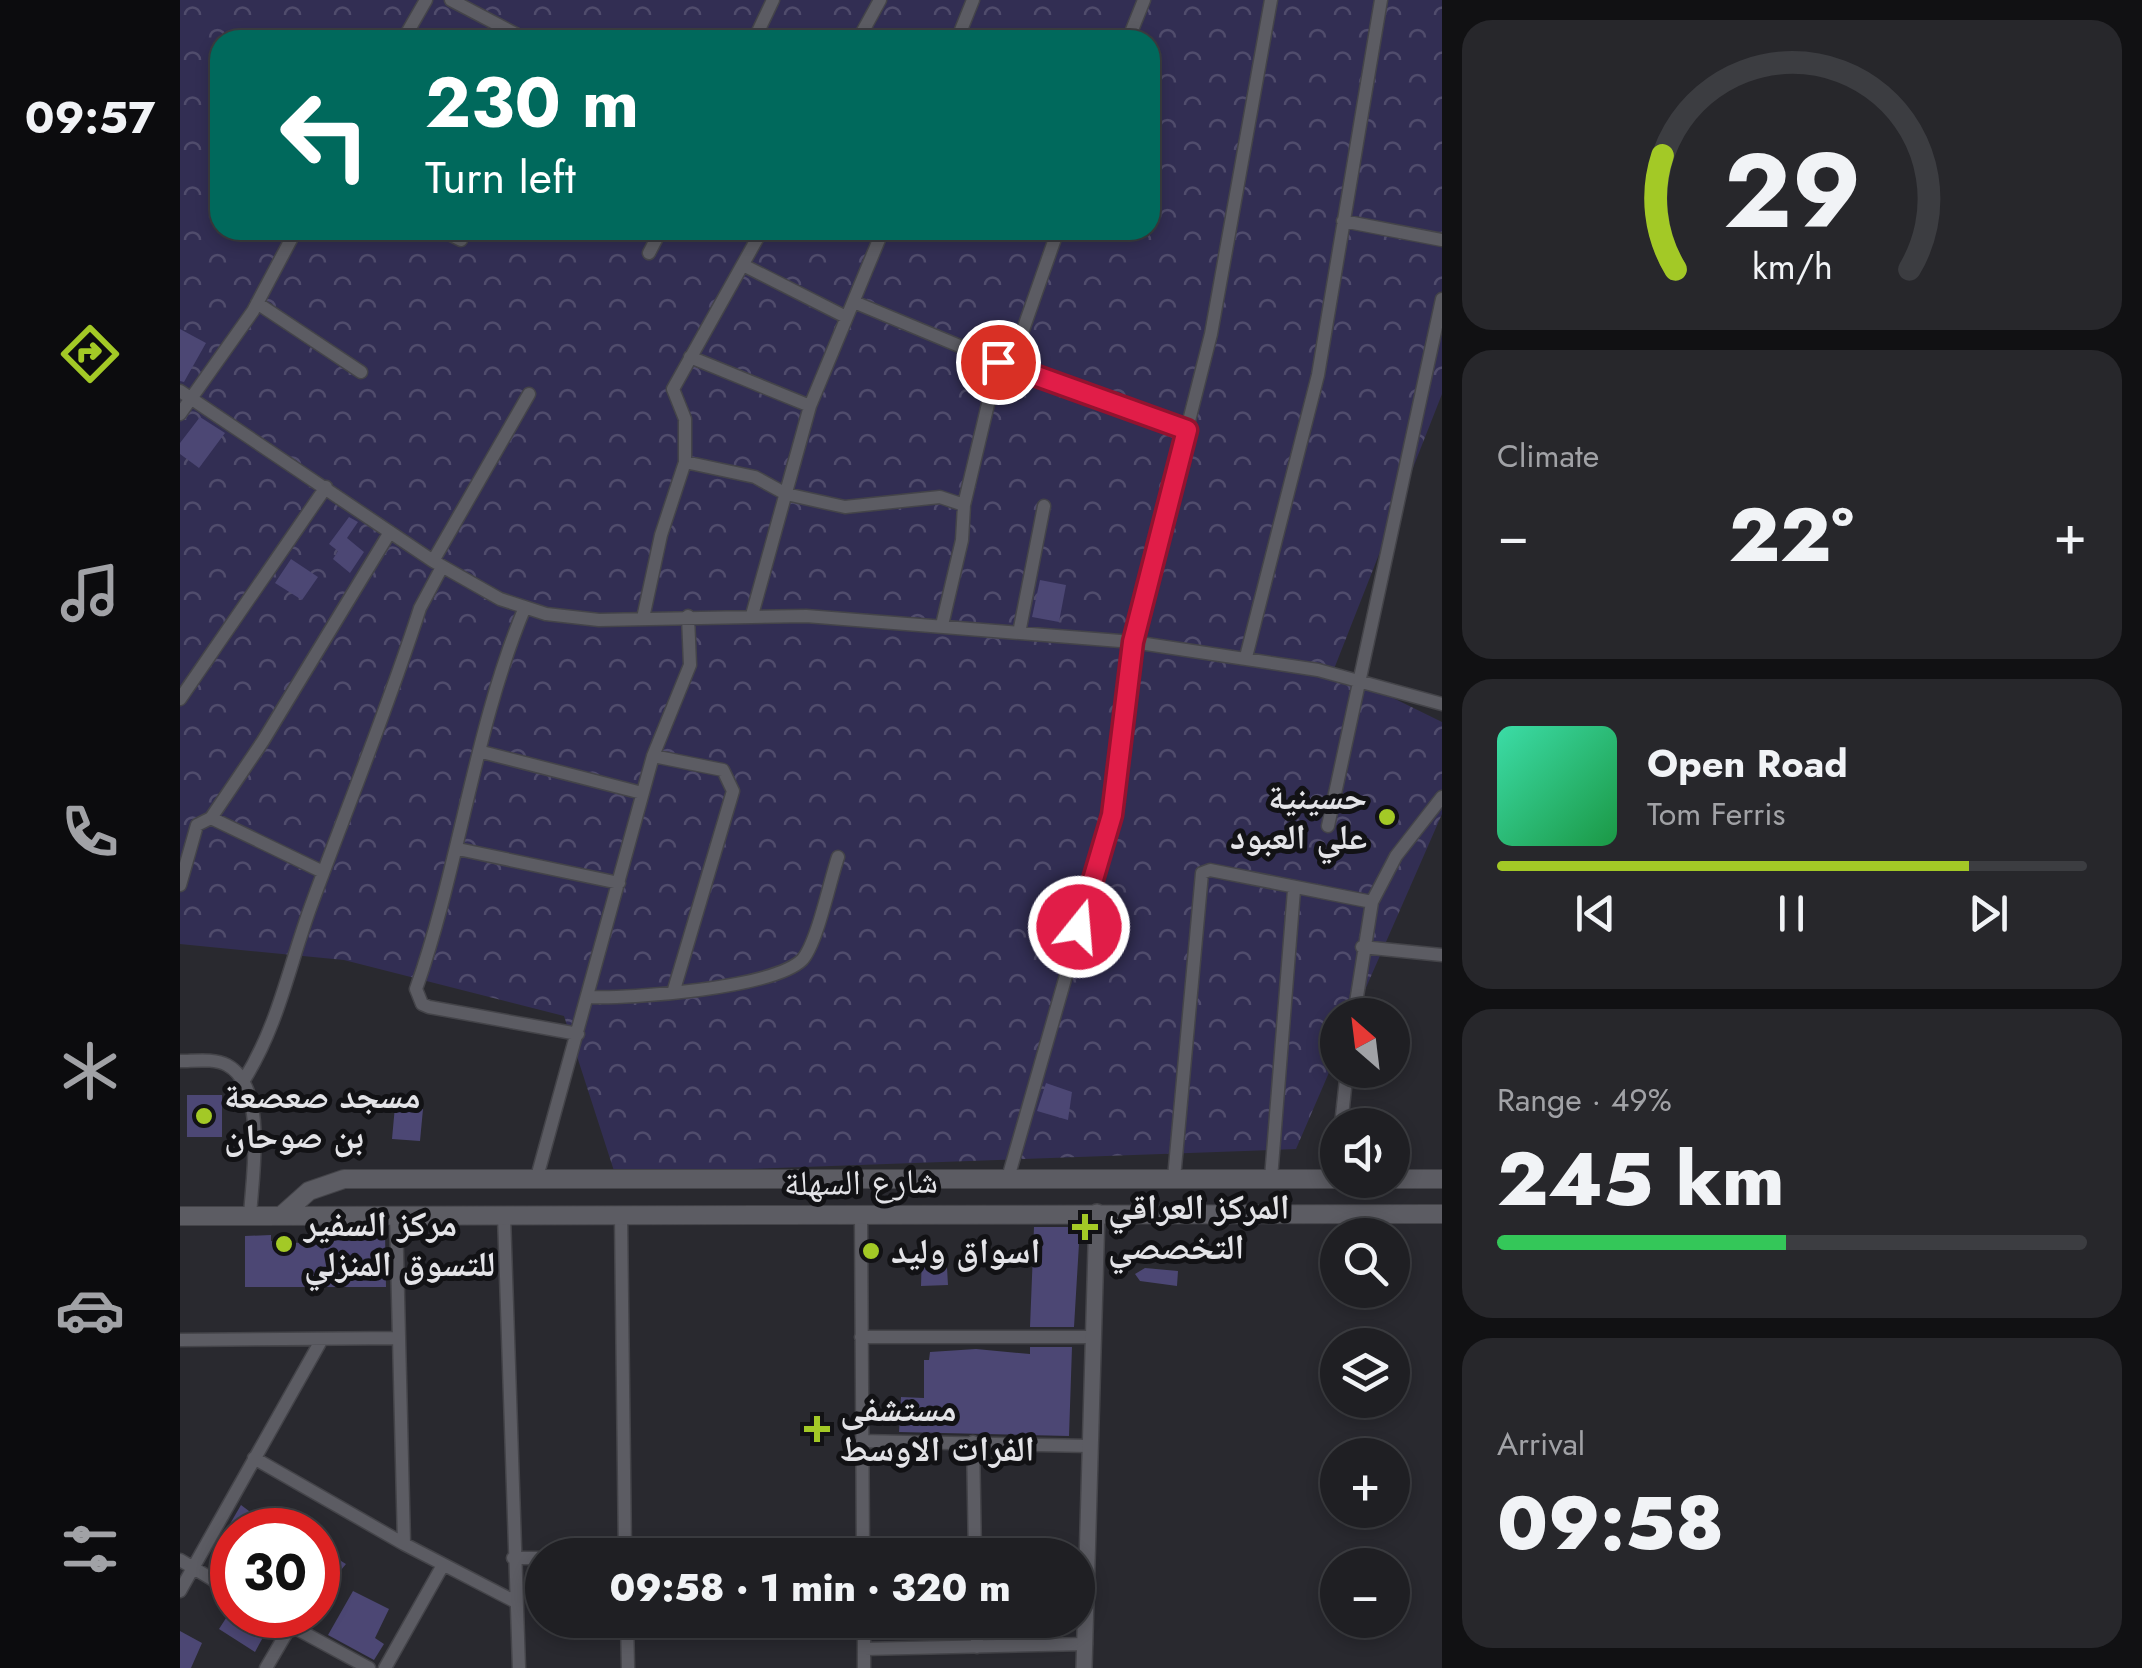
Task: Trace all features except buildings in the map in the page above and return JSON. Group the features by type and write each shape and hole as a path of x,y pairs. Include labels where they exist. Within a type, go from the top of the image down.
{"main road":[{"name":"شارع السهلة","path":"281,1216 309,1191 344,1179 1320,1178"},
{"path":"1410,1179 1442,1179"},
{"name":"شارع السهلة","path":"180,1216 1442,1214"}],"street":[{"path":"409,30 426,0"},
{"path":"451,0 509,30"},
{"path":"759,30 773,0"},
{"path":"864,30 880,0"},
{"path":"962,30 973,0"},
{"path":"1132,30 1144,0"},
{"path":"1008,1178 1112,815 1133,642 1229,249 1271,0"},
{"path":"1246,656 1318,375 1381,0"},
{"path":"1343,221 1442,240"},
{"path":"180,414 185,395 257,304 291,240"},
{"path":"650,253 656,240"},
{"path":"643,618 660,536 686,462 685,419 673,389 757,240"},
{"path":"752,615 810,406 879,240"},
{"path":"942,625 962,540 964,505 1004,365 1054,240"},
{"path":"743,265 846,317"},
{"path":"1328,826 1442,299"},
{"path":"854,302 1004,365 1187,430"},
{"path":"257,304 360,372"},
{"path":"690,357 810,406"},
{"path":"244,1080 266,1046 284,1002 323,872 438,564 529,394"},
{"path":"185,395 438,564 525,607 599,620 752,615 942,625 1133,642 1246,656 1358,679 1442,704"},
{"path":"686,462 756,476 786,494 845,508 940,497 964,505"},
{"path":"180,699 326,488"},
{"path":"1018,634 1044,506"},
{"path":"180,885 197,826 212,818 390,532"},
{"path":"525,607 496,677 458,849 416,989 422,1004 578,1034"},
{"path":"537,1176 653,756 690,664 688,616"},
{"path":"482,752 642,794"},
{"path":"653,756 723,770 732,791 673,992"},
{"path":"1356,998 1372,902 1396,856 1442,796"},
{"path":"212,818 323,872"},
{"path":"458,849 618,883"},
{"path":"589,998 645,998 784,972 801,960 838,857"},
{"path":"1174,1178 1202,874 1210,870 1294,890 1372,902"},
{"path":"1271,1178 1294,890"},
{"path":"1362,947 1442,955"},
{"path":"180,1062 228,1066 244,1080 253,1102 250,1216"},
{"path":"1084,1668 1098,1212"},
{"path":"396,1214 404,1544"},
{"path":"504,1216 519,1668"},
{"path":"621,1216 626,1538"},
{"path":"861,1216 863,1538"},
{"path":"861,1337 1092,1337"},
{"path":"180,1340 399,1338"},
{"path":"180,1591 322,1339"},
{"path":"862,1441 1089,1446"},
{"path":"972,1442 975,1538"},
{"path":"254,1458 404,1544 514,1600"},
{"path":"513,1558 525,1558"},
{"path":"180,1560 210,1577"},
{"path":"385,1668 443,1565"},
{"path":"266,1668 284,1638"},
{"path":"311,1638 369,1668"},
{"path":"627,1638 628,1668"},
{"path":"864,1638 864,1668"},
{"path":"977,1638 977,1646"},
{"path":"864,1649 1086,1644"}],"green space":[{"path":"180,0 1442,0 1442,394 1334,669 1442,722 1442,814 1361,998 1320,998 1322,1088 1296,1149 615,1174 564,1016 344,960 180,944"}],"place":[{"name":"حسينية علي العبود","path":"1387,817"},
{"name":"مسجد صعصعة بن صوحان","path":"204,1116"},
{"name":"المركز العراقي التخصصي","path":"1085,1227"},
{"name":"مركز السفير للتسوق المنزلي","path":"284,1244"},
{"name":"اسواق وليد","path":"871,1251"},
{"name":"مستشفى الفرات الاوسط","path":"817,1429"}],"route":[{"path":"998,362 1187,430 1133,642 1112,815 1079,927"}]}
